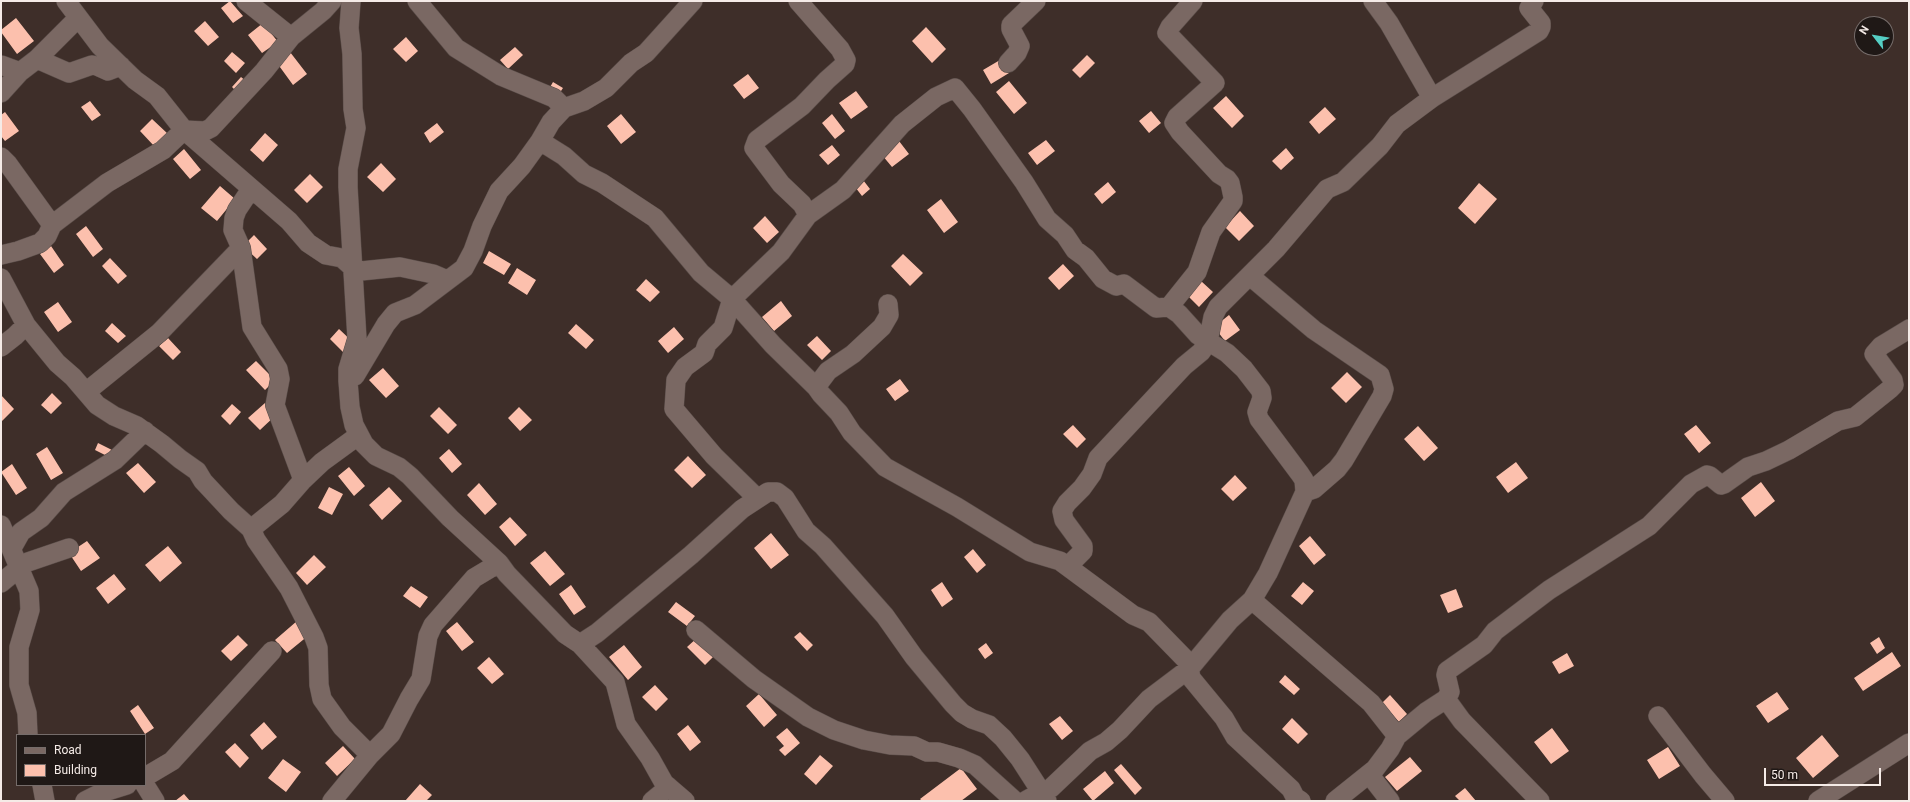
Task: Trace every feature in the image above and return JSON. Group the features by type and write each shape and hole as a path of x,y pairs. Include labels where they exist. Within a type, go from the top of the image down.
{"street":[{"path":"246,1 291,37"},
{"path":"1,254 18,251 40,243 52,225 107,183 163,150 184,130 205,131 211,128 264,71 291,37 323,11 332,1"},
{"path":"351,1 349,28 352,54 353,109 356,128 348,169 352,268 356,305 357,339 348,369 348,381 351,415 359,435 369,450 404,471 450,518 499,563 506,574 565,634 580,644 615,682 626,724 650,758 664,783 685,801"},
{"path":"417,1 456,48 501,76 558,100 564,108"},
{"path":"348,381 354,378 386,324 395,313 415,305 464,268 499,191 522,166 540,141 545,130 564,108 584,101 606,88 636,60 646,53 693,1"},
{"path":"798,1 840,49 846,60 845,64 802,106 757,140 754,148 781,184 802,204 808,215"},
{"path":"1008,63 1017,53 1020,46 1011,30 1011,25 1036,1"},
{"path":"1170,307 1197,272 1211,232 1233,201 1230,184 1227,179 1214,169 1180,132 1174,123 1177,117 1215,83 1167,33 1170,27 1193,1"},
{"path":"1373,1 1389,23 1432,98"},
{"path":"1068,566 1083,551 1083,546 1063,517 1063,508 1082,488 1092,474 1098,458 1110,443 1208,342 1213,317 1218,307 1284,240 1327,189 1343,182 1380,146 1397,124 1432,98 1539,31 1541,24 1529,8 1534,1"},
{"path":"1,93 20,72 37,59 72,6 100,46 157,96 184,130 289,221 308,243 326,255 342,258 352,268 361,271 368,272 400,267 433,274 447,280"},
{"path":"37,59 69,72 92,65 108,71 121,66"},
{"path":"1,65 20,72"},
{"path":"580,644 597,633 691,555 742,509 768,492 777,492 782,495 806,531 829,552 885,616 914,657 953,704 962,713 972,719 989,725 1003,738 1020,758 1038,798 1051,788 1085,755 1106,742 1120,730 1149,699 1190,668 1230,620 1252,600 1268,573 1305,492 1304,480 1259,419 1257,412 1262,398 1260,391 1238,362 1190,328 1179,314 1170,307 1156,308 1124,284 1116,286 1103,279 1086,258 1075,250 1065,235 1047,219 1024,182 972,109 955,88 936,97 902,124 843,190 808,215 781,252 732,300 723,328 707,344 704,353 685,367 678,376 675,383 673,407 714,456 757,498"},
{"path":"540,141 564,156 584,174 602,183 655,218 701,273 732,300 816,387 838,413 852,433 885,467 957,507 1030,552 1060,561 1133,615 1150,622 1188,662 1191,678 1224,718 1235,737 1291,789 1295,800"},
{"path":"1,157 8,164 52,225"},
{"path":"251,189 237,210 234,218 233,230 241,248 252,327 278,369 280,379 276,405 303,480"},
{"path":"86,392 159,333 241,248"},
{"path":"1250,276 1314,330 1380,375 1382,380 1384,389 1382,396 1344,460 1319,484 1305,492"},
{"path":"1,278 26,325 57,363 73,377 101,409 145,431 176,457 197,470 203,481 250,529 288,588 314,637 318,648 319,685 322,699 342,727 370,755"},
{"path":"816,387 832,368 853,354 882,327 889,315 888,304"},
{"path":"1,347 26,325"},
{"path":"1335,801 1369,774 1390,749 1397,736 1426,712 1446,699 1450,692 1446,675 1448,672 1484,645 1500,628 1549,590 1649,526 1691,484 1706,475 1710,476 1720,485 1724,484 1748,467 1774,458 1815,436 1838,421 1855,417 1862,412 1894,385 1893,380 1875,358 1874,352 1909,329"},
{"path":"12,548 21,532 41,518 64,492 115,460 145,431"},
{"path":"250,529 282,504 303,480 322,462 359,435"},
{"path":"1,525 20,567 30,594 30,610 19,647 19,685 27,713 28,734"},
{"path":"1,583 20,567 68,548"},
{"path":"336,800 370,755 391,734 408,699 420,682 423,674 428,636 434,625 474,578 499,563"},
{"path":"1252,600 1371,703 1397,736"},
{"path":"696,630 754,678 813,720 834,730 864,740 890,746 914,746 927,752 938,752 959,758 975,766 1015,801"},
{"path":"146,776 172,761 272,651"},
{"path":"1446,699 1462,721 1540,801"},
{"path":"1658,716 1725,801"},
{"path":"1818,801 1909,743"},
{"path":"1369,774 1390,801"},
{"path":"42,786 46,801"},
{"path":"85,801 101,793 123,786"},
{"path":"146,786 155,801"},
{"path":"652,801 669,787"}],"building":[{"path":"230,1 243,16 233,23 221,8"},
{"path":"16,18 34,41 17,54 1,32 1,30"},
{"path":"205,21 219,37 208,46 194,31"},
{"path":"263,23 278,42 262,53 248,35"},
{"path":"926,27 946,49 932,63 912,41"},
{"path":"406,37 418,51 406,62 393,49"},
{"path":"515,47 523,55 508,69 500,60"},
{"path":"232,52 245,63 236,73 224,61"},
{"path":"290,52 307,74 293,85 277,63"},
{"path":"1087,55 1095,63 1080,78 1072,70"},
{"path":"1000,60 1009,73 991,84 983,70"},
{"path":"748,74 759,88 744,99 733,85"},
{"path":"241,77 247,82 237,92 232,87"},
{"path":"1009,81 1027,103 1014,114 996,92"},
{"path":"553,82 563,88 559,94 549,89"},
{"path":"856,91 868,107 851,119 839,103"},
{"path":"1226,96 1244,116 1232,128 1213,108"},
{"path":"90,101 101,115 92,121 81,107"},
{"path":"1325,107 1336,119 1319,134 1309,122"},
{"path":"1151,111 1161,123 1149,133 1139,121"},
{"path":"5,112 19,131 5,141 1,136 1,115"},
{"path":"621,114 636,132 621,144 607,126"},
{"path":"832,114 845,131 835,139 822,123"},
{"path":"152,119 168,134 155,147 140,131"},
{"path":"437,123 444,132 430,143 424,133"},
{"path":"265,133 278,145 263,162 250,150"},
{"path":"1046,140 1055,151 1037,165 1028,153"},
{"path":"899,141 909,154 892,167 882,155"},
{"path":"832,145 840,155 828,165 819,155"},
{"path":"1286,148 1294,158 1281,170 1272,161"},
{"path":"184,149 201,170 190,179 173,159"},
{"path":"381,163 396,179 383,192 367,177"},
{"path":"310,174 323,187 307,203 294,190"},
{"path":"860,176 870,189 862,196 852,183"},
{"path":"1108,182 1116,192 1102,204 1094,194"},
{"path":"1479,183 1497,199 1475,224 1458,208"},
{"path":"220,186 235,199 217,221 201,208"},
{"path":"941,199 958,222 944,233 927,210"},
{"path":"1240,211 1254,226 1239,241 1225,227"},
{"path":"765,216 779,232 767,243 753,228"},
{"path":"86,226 103,249 93,257 76,234"},
{"path":"254,235 267,249 257,259 243,246"},
{"path":"51,246 64,265 54,273 40,254"},
{"path":"489,251 511,264 504,275 483,263"},
{"path":"903,254 923,273 910,286 891,266"},
{"path":"110,258 127,276 118,284 102,266"},
{"path":"1063,264 1074,276 1059,290 1048,278"},
{"path":"517,268 536,280 527,295 508,283"},
{"path":"646,279 660,292 650,302 636,290"},
{"path":"1201,281 1213,292 1199,307 1188,296"},
{"path":"781,301 792,316 774,331 762,317"},
{"path":"58,302 72,322 58,332 44,312"},
{"path":"1229,315 1240,330 1225,341 1214,327"},
{"path":"112,323 126,336 118,343 105,331"},
{"path":"576,324 594,340 586,349 568,333"},
{"path":"674,327 684,339 668,353 658,341"},
{"path":"339,329 355,344 345,354 330,339"},
{"path":"817,336 831,351 822,360 807,345"},
{"path":"168,338 181,352 173,360 159,346"},
{"path":"256,361 275,380 265,390 246,370"},
{"path":"383,368 399,386 386,398 369,380"},
{"path":"1347,372 1362,387 1346,403 1331,388"},
{"path":"900,379 909,391 895,401 886,389"},
{"path":"52,393 62,403 51,414 41,405"},
{"path":"1,395 14,409 2,421 1,420"},
{"path":"265,403 276,415 260,430 248,418"},
{"path":"232,404 241,412 230,425 221,416"},
{"path":"439,407 457,425 448,434 430,416"},
{"path":"519,407 532,420 520,431 508,418"},
{"path":"1073,425 1086,439 1077,448 1063,434"},
{"path":"1696,425 1711,443 1699,453 1684,434"},
{"path":"1418,426 1438,448 1424,461 1404,439"},
{"path":"98,443 114,451 111,458 95,450"},
{"path":"47,447 63,473 51,480 36,454"},
{"path":"449,449 462,464 452,473 439,458"},
{"path":"688,456 706,475 692,488 674,470"},
{"path":"1516,462 1528,478 1508,493 1496,477"},
{"path":"138,463 156,482 144,493 126,473"},
{"path":"12,464 27,488 16,495 1,472"},
{"path":"349,467 365,486 354,496 338,476"},
{"path":"1235,475 1247,488 1233,501 1221,489"},
{"path":"1761,482 1775,501 1755,517 1741,498"},
{"path":"479,483 497,504 485,515 467,495"},
{"path":"329,487 343,494 332,515 318,508"},
{"path":"389,487 402,501 382,520 369,505"},
{"path":"510,517 527,535 515,546 499,527"},
{"path":"771,533 789,555 771,569 754,548"},
{"path":"1310,536 1326,555 1314,565 1299,546"},
{"path":"87,541 100,558 81,571 69,553"},
{"path":"168,546 182,563 160,582 145,565"},
{"path":"973,549 986,565 977,573 964,557"},
{"path":"545,551 565,574 550,586 530,563"},
{"path":"314,555 326,567 307,585 296,573"},
{"path":"114,574 126,589 108,604 96,588"},
{"path":"942,582 953,599 942,607 931,590"},
{"path":"1303,582 1314,591 1302,605 1291,596"},
{"path":"571,585 586,607 574,615 559,594"},
{"path":"411,586 428,597 420,608 403,596"},
{"path":"1456,589 1463,607 1448,613 1440,595"},
{"path":"676,602 695,616 687,626 668,612"},
{"path":"297,621 309,635 287,653 275,640"},
{"path":"457,622 474,642 462,651 446,631"},
{"path":"800,632 813,645 807,651 794,637"},
{"path":"238,635 248,645 231,661 221,651"},
{"path":"698,637 715,655 705,665 687,647"},
{"path":"1879,637 1885,648 1877,654 1870,643"},
{"path":"986,643 993,653 985,659 978,649"},
{"path":"624,645 642,667 628,680 609,657"},
{"path":"1892,652 1901,666 1863,691 1854,678"},
{"path":"1567,653 1574,666 1559,674 1552,662"},
{"path":"489,657 504,674 492,684 477,668"},
{"path":"1285,675 1300,689 1294,695 1279,682"},
{"path":"655,685 668,699 656,711 642,697"},
{"path":"1777,692 1789,709 1768,723 1756,706"},
{"path":"759,694 777,715 764,727 746,706"},
{"path":"1390,695 1407,714 1399,722 1382,703"},
{"path":"138,705 154,728 145,734 130,711"},
{"path":"1060,716 1073,731 1062,740 1049,724"},
{"path":"1292,718 1308,734 1298,744 1282,729"},
{"path":"264,722 277,737 262,750 250,735"},
{"path":"688,725 701,742 690,751 677,734"},
{"path":"787,728 800,743 785,756 779,750 784,746 776,737"},
{"path":"1552,728 1569,751 1551,764 1534,742"},
{"path":"1822,735 1839,756 1813,778 1796,758"},
{"path":"235,743 249,758 240,768 225,752"},
{"path":"343,746 355,759 337,776 325,763"},
{"path":"1668,747 1680,766 1659,779 1647,760"},
{"path":"820,755 833,766 816,785 804,774"},
{"path":"1410,757 1422,771 1397,791 1385,777"},
{"path":"283,759 301,772 286,792 268,778"},
{"path":"1121,764 1142,788 1135,795 1114,770"},
{"path":"961,768 977,789 961,801 922,801 920,799"},
{"path":"1105,771 1114,783 1093,801 1083,789"},
{"path":"420,784 432,795 426,801 405,801"},
{"path":"1465,788 1476,801 1460,801 1455,796"},
{"path":"184,794 190,801 175,801"}]}
